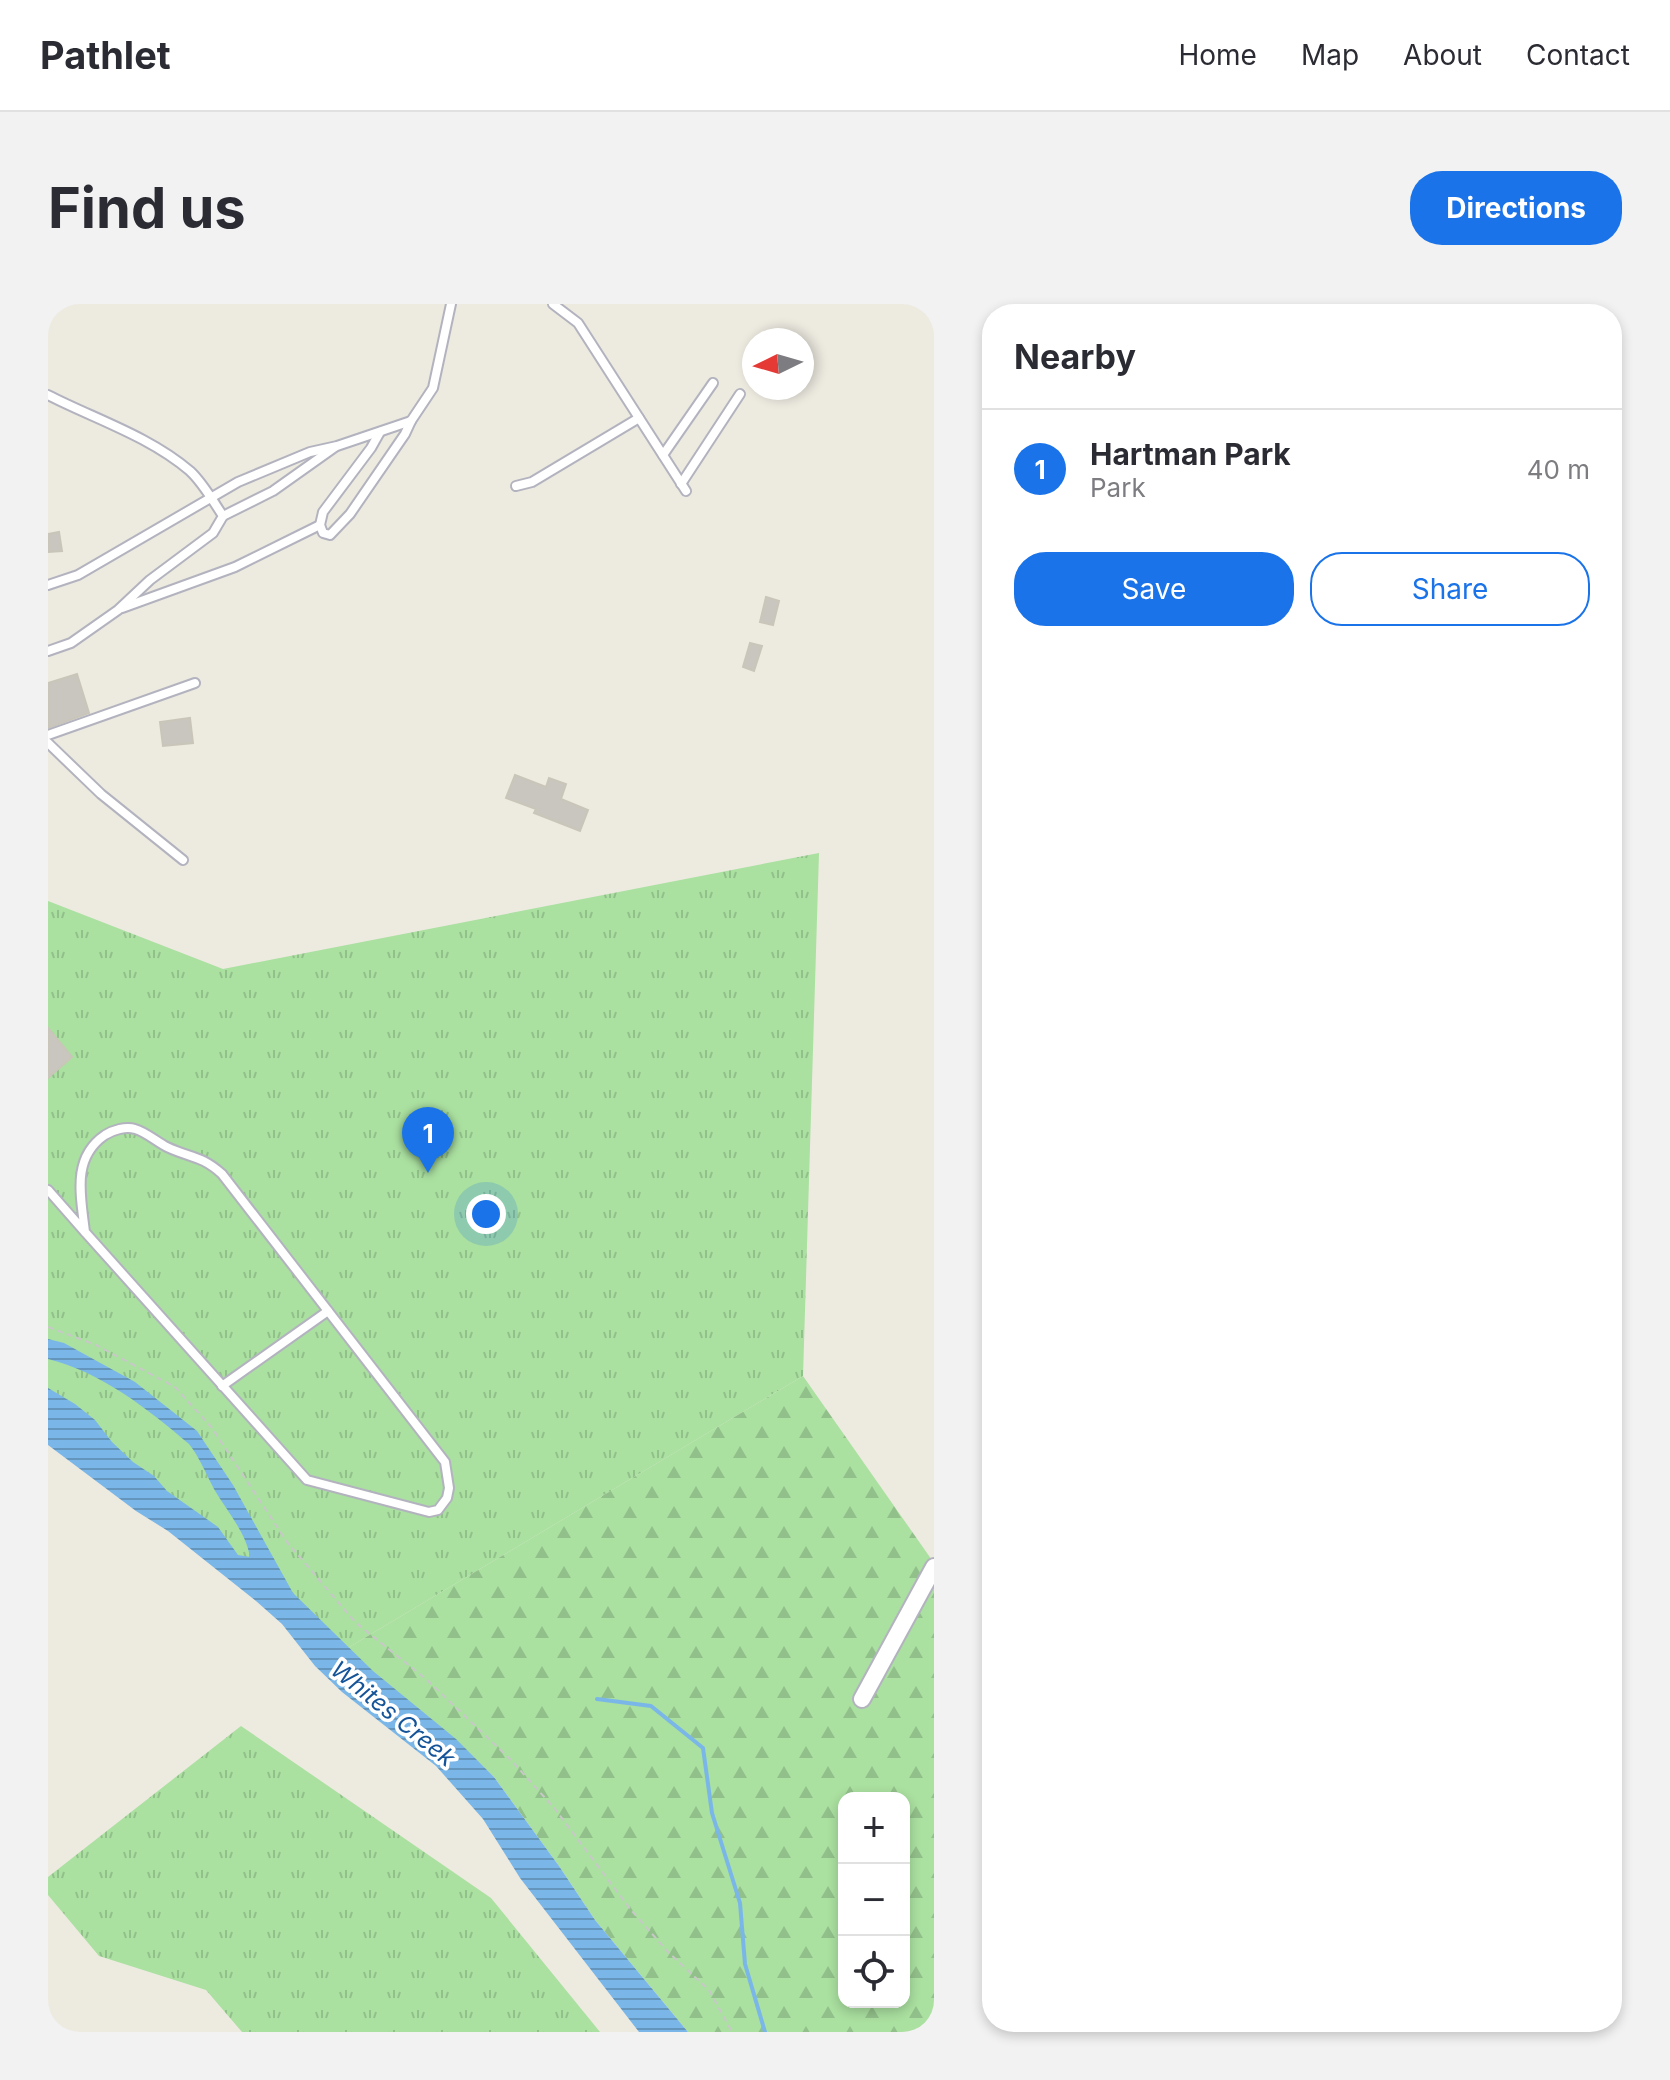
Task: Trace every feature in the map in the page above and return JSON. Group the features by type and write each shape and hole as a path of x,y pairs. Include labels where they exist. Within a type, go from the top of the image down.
{"street":[{"path":"862,1699 934,1567"}],"lane":[{"path":"380,431 371,448 323,512 320,525 323,533 330,535 350,514 433,388 451,304"},
{"path":"553,304 578,323 683,487 740,394"},
{"path":"663,455 713,383"},
{"path":"48,395 115,426 192,473 223,516"},
{"path":"516,486 532,482 639,418"},
{"path":"48,585 78,575 132,546 210,496 283,462 411,421"},
{"path":"48,651 71,643 118,610 150,580 213,533 223,516 273,491 337,446"},
{"path":"118,610 235,567 320,525"},
{"path":"48,735 195,683"},
{"path":"48,743 101,794 183,860"},
{"path":"48,1190 85,1232 222,1386 307,1480 418,1510 438,1510 445,1505 449,1488 445,1462 222,1174 207,1161 170,1149 134,1128 110,1132 95,1142 81,1166 85,1232"},
{"path":"222,1386 328,1311"}],"path":[{"path":"48,1327 96,1345 175,1387 212,1428 287,1542 355,1622 426,1679 511,1760 555,1809 631,1910 668,1952 709,1990 732,2032"}],"green space":[{"path":"819,853 803,1376 341,1652 48,1392 48,901 223,969"},
{"path":"803,1376 934,1563 934,2032 688,2032 595,1920 494,1777 455,1739 341,1652"},
{"path":"241,1726 491,1898 600,2032 242,2032 206,1990 99,1956 48,1895 48,1877"}],"water":[{"name":"Whites Creek","path":"48,1339 64,1343 135,1382 197,1431 233,1485 293,1593 373,1671 456,1739 494,1777 595,1920 688,2032 639,2032 520,1878 483,1819 436,1766 342,1692 315,1666 282,1624 256,1601 168,1531 48,1445 48,1388 95,1420 133,1462 218,1527 238,1555 250,1557 240,1530 189,1444 105,1382 48,1359"}],"building":[{"path":"59,532 62,551 48,552 48,534"},
{"path":"766,597 779,601 773,625 760,622"},
{"path":"750,643 762,646 754,671 743,667"},
{"path":"77,674 89,713 48,728 48,683"},
{"path":"190,718 193,743 163,746 160,722"},
{"path":"515,775 546,787 549,778 566,784 561,799 588,810 580,831 506,798"},
{"path":"48,1028 72,1057 48,1078"}],"waterway":[{"path":"597,1699 651,1706 703,1748 712,1813 740,1903 745,1964 765,2032"}],"place":[{"name":"Hartman Park","path":"428,1173"}]}
